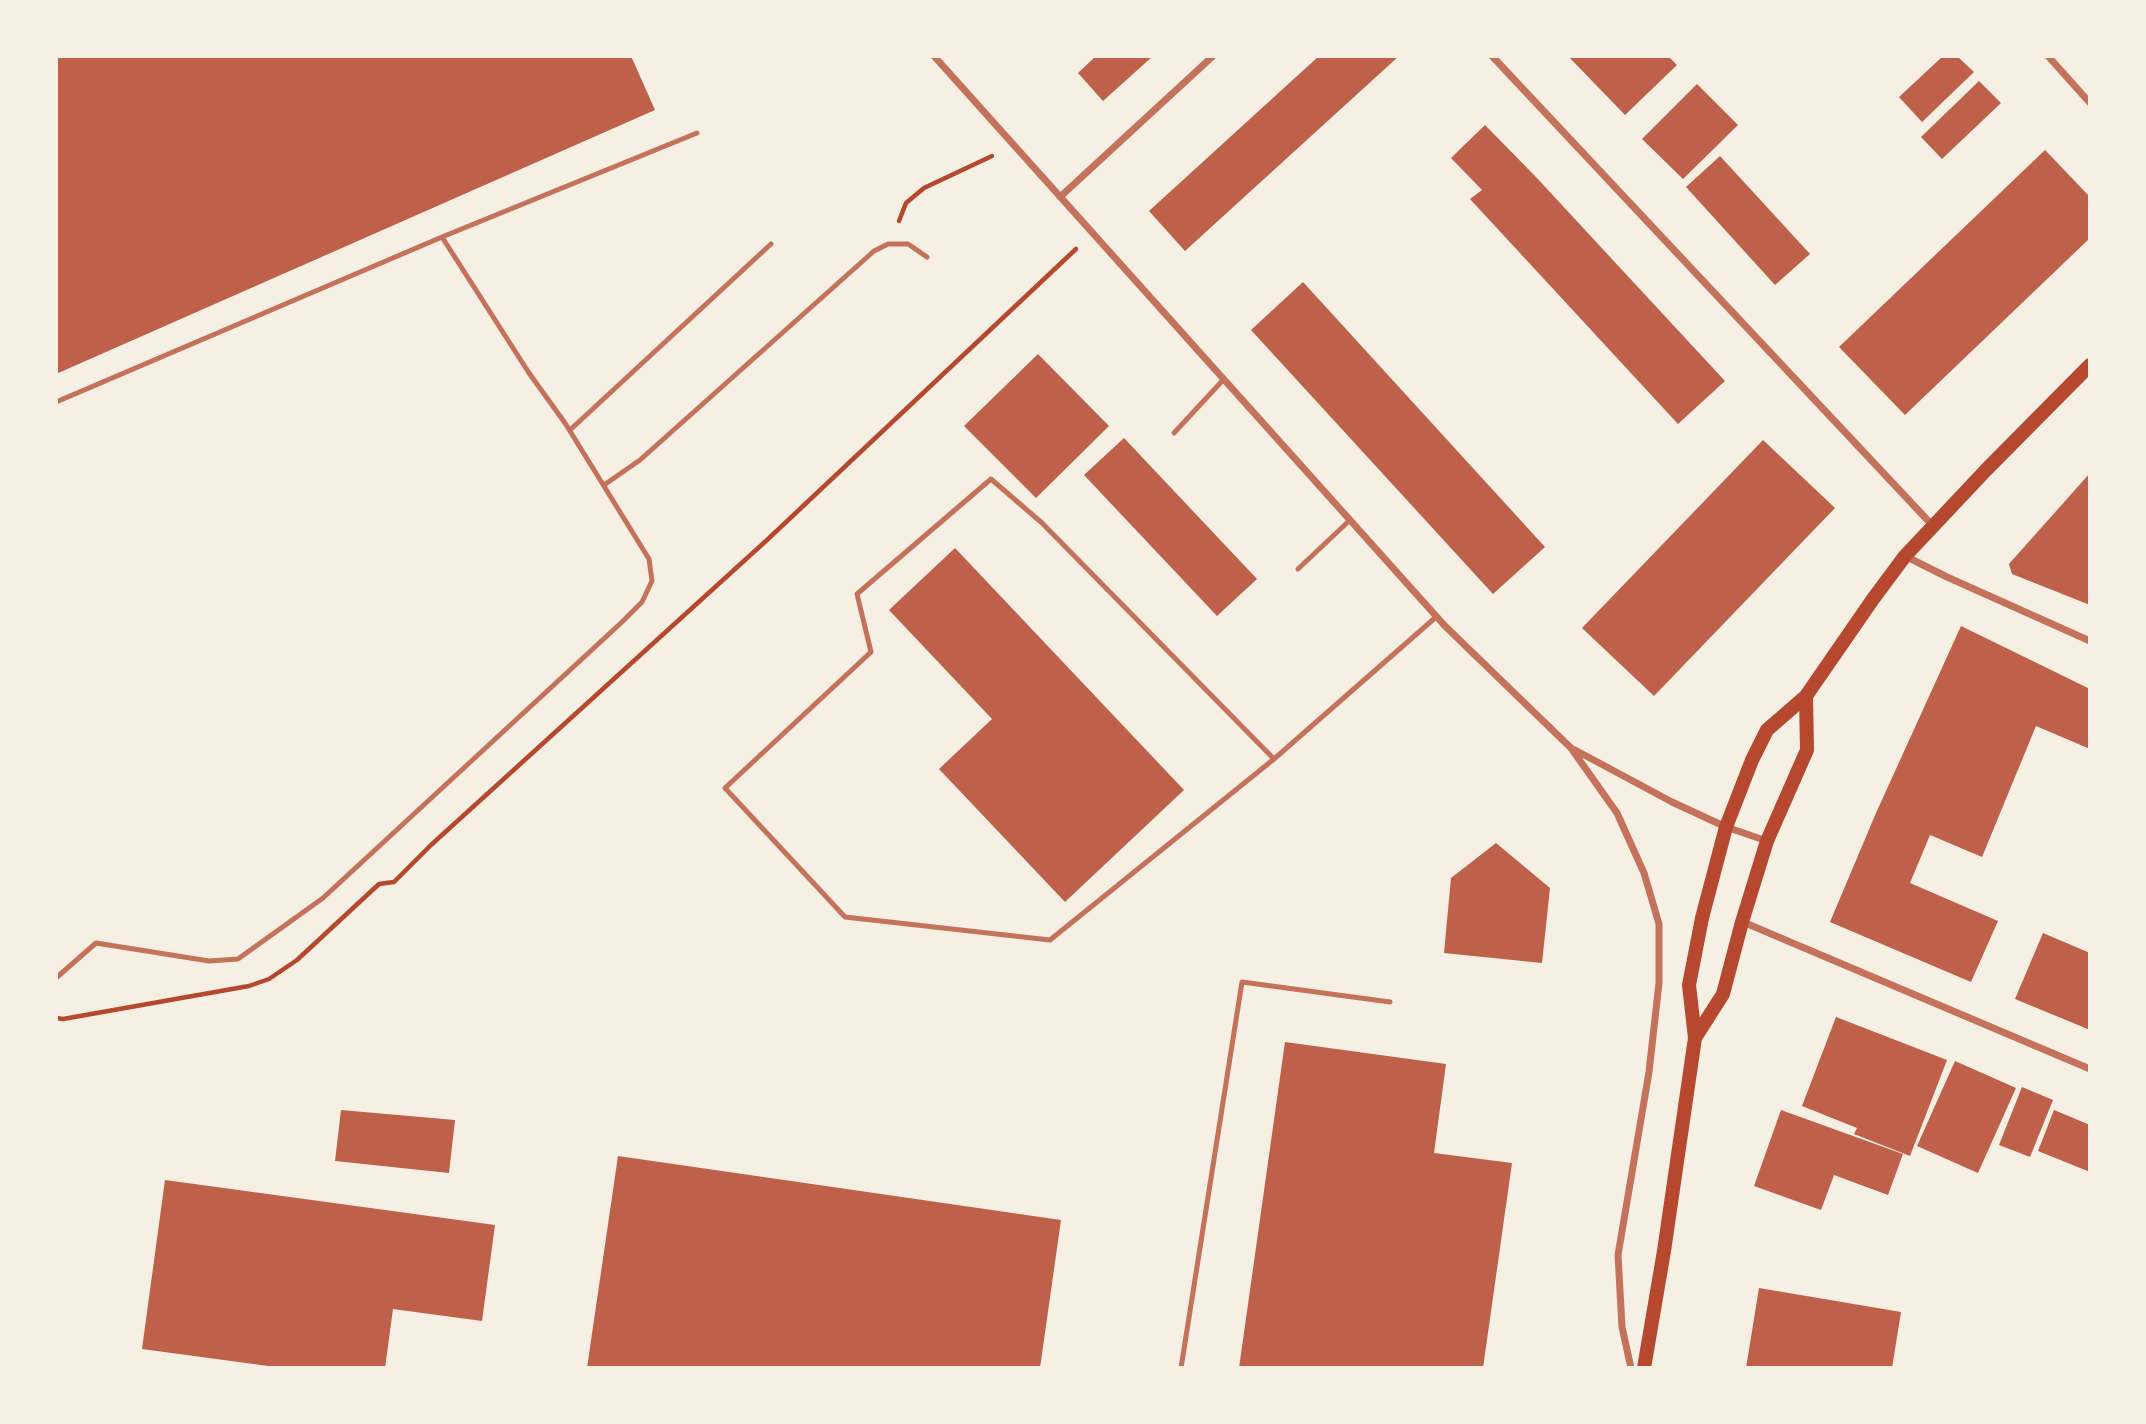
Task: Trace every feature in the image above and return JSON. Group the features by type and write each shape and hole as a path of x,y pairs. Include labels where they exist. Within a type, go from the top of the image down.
{"main road":[{"path":"1643,1368 1664,1251 1695,1038 1689,985 1702,918 1726,827 1752,760 1767,730 1806,696 1872,599 1905,556 2090,365"},
{"path":"1695,1038 1723,994 1767,841 1807,750 1806,696"}],"street":[{"path":"934,56 1436,617 1572,748 1617,813 1644,873 1659,924 1659,983 1649,1072 1618,1255 1622,1327 1632,1368"},
{"path":"1060,197 1213,56"},
{"path":"1492,56 1934,527"},
{"path":"2048,56 2090,103"},
{"path":"1905,556 2090,641"},
{"path":"1572,748 1672,802 1726,827 1767,841"},
{"path":"1742,922 2090,1069"}],"lane":[{"path":"56,401 522,203 697,134"},
{"path":"56,978 96,943 209,961 238,959 323,898 642,602 652,580 649,559 570,430 528,373 442,237"},
{"path":"570,430 771,244"},
{"path":"604,485 649,452 874,251 888,244 908,244 927,257"},
{"path":"1174,433 1224,379"},
{"path":"1274,759 1042,523 991,479 857,594 871,652 725,788 845,917 1050,940 1274,759 1436,617"},
{"path":"1298,569 1350,520"},
{"path":"1181,1368 1242,982 1390,1002"}],"path":[{"path":"898,243 902,211 913,196 924,188 1015,146"}],"building":[{"path":"56,56 631,56 655,110 56,374"},
{"path":"1096,56 1153,56 1103,101 1078,73"},
{"path":"1319,56 1399,56 1185,251 1149,211"},
{"path":"1568,56 1668,56 1677,65 1625,115"},
{"path":"1943,56 1957,56 1974,72 1922,122 1899,97"},
{"path":"1979,81 2001,103 1942,159 1921,137"},
{"path":"1697,84 1738,125 1683,179 1642,139"},
{"path":"1485,125 1725,381 1678,424 1470,199 1482,190 1451,158"},
{"path":"2045,150 2090,197 2090,238 1905,415 1839,347"},
{"path":"1720,156 1810,254 1775,285 1686,187"},
{"path":"1303,282 1545,547 1493,594 1251,330"},
{"path":"1038,354 1109,426 1036,498 964,426"},
{"path":"1124,438 1257,579 1217,616 1084,475"},
{"path":"1763,440 1835,508 1654,696 1582,628"},
{"path":"2090,473 2090,605 2012,574 2009,564"},
{"path":"955,548 1184,790 1065,902 939,769 992,719 889,610"},
{"path":"1961,626 2090,689 2090,749 2036,726 1982,857 1930,835 1910,883 1998,921 1971,982 1830,922"},
{"path":"1496,843 1550,888 1542,963 1444,953 1451,878"},
{"path":"2043,933 2090,953 2090,1030 2015,999"},
{"path":"1836,1017 1947,1060 1910,1156 1854,1134 1857,1128 1802,1106"},
{"path":"1285,1042 1446,1064 1434,1153 1512,1163 1483,1368 1239,1368"},
{"path":"1955,1061 2016,1088 1978,1173 1917,1146"},
{"path":"2022,1087 2053,1100 2030,1157 1999,1145"},
{"path":"341,1110 455,1120 449,1173 335,1161"},
{"path":"1781,1110 1903,1154 1888,1195 1834,1175 1821,1210 1754,1186"},
{"path":"2054,1110 2090,1125 2090,1172 2038,1151"},
{"path":"618,1156 1061,1220 1040,1368 587,1368"},
{"path":"165,1180 495,1225 482,1321 393,1309 385,1368 283,1368 142,1349"},
{"path":"1759,1288 1901,1312 1892,1368 1746,1368"}]}
